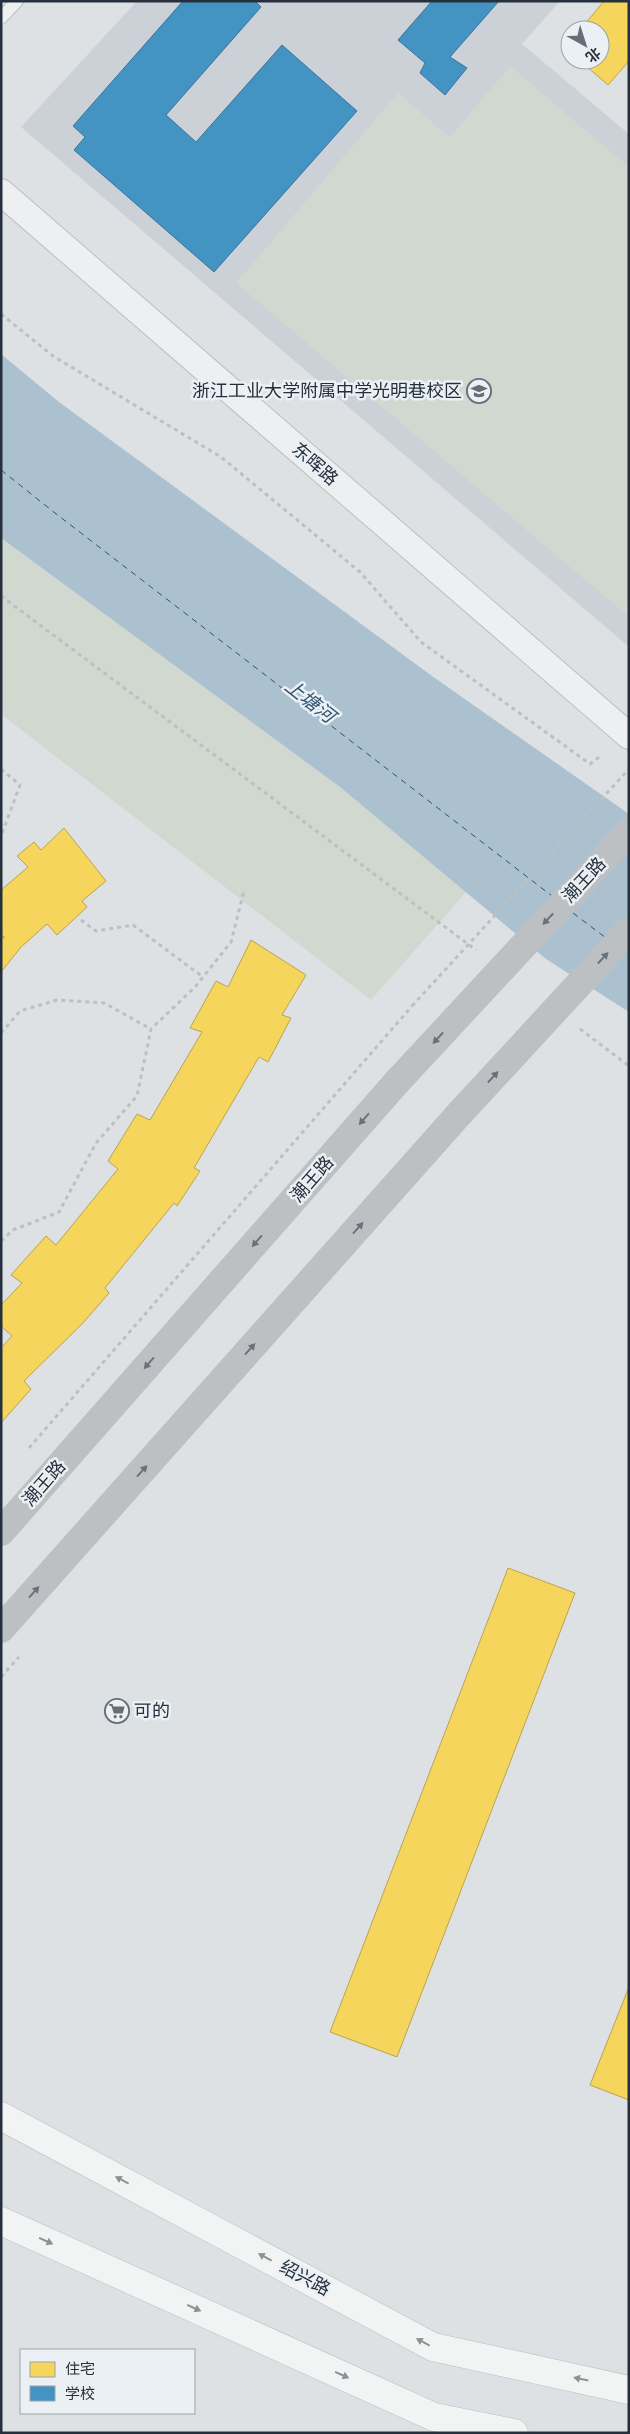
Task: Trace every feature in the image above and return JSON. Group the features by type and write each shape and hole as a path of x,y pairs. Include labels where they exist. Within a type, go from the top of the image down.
{"main road":[{"name":"潮王路","path":"1,1532 396,1083 629,832"},
{"path":"1,1629 460,1113 629,930"},
{"name":"绍兴路","path":"1,2116 433,2347 629,2390"},
{"path":"1,2221 432,2425 514,2433"}],"street":[{"name":"东晖路","path":"1,192 628,736"}],"lane":[{"path":"1,18 17,1"}],"path":[{"path":"1,314 53,356 221,457 360,572 421,642 590,764 628,736"},
{"path":"1,596 481,954"},
{"path":"1,769 20,785 1,836"},
{"path":"27,1450 412,1006 629,769"},
{"path":"1,1241 13,1230 59,1212 96,1143 136,1096 152,1029 203,977 230,942 244,891"},
{"path":"81,920 96,931 133,925 203,977"},
{"path":"1,1033 20,1011 57,1000 104,1002 152,1029"},
{"path":"574,1024 629,1066"}],"shaded area":[{"name":"浙江工业大学附属中学光明巷校区","path":"137,1 560,1 522,44 629,134 629,647 21,127"},
{"path":"510,66 629,167 629,617 236,283 398,93 450,137"},
{"path":"1,538 340,787 466,892 371,1000 1,714"}],"water":[{"name":"上塘河","path":"1,354 59,402 432,676 629,814 629,1012 546,959 340,787 1,538"}],"building: 住宅":[{"path":"604,1 629,1 629,61 608,85 591,70 610,70 610,20 588,20"},
{"path":"64,828 106,881 82,901 87,907 57,935 47,924 21,947 1,972 1,936 5,938 1,934 1,890 28,867 17,856 34,842 41,850"},
{"path":"251,940 306,975 282,1015 291,1018 268,1062 259,1057 194,1168 200,1171 177,1206 174,1203 105,1288 109,1293 83,1323 24,1381 31,1389 1,1423 1,1348 12,1336 1,1326 1,1305 22,1283 11,1275 46,1236 56,1245 118,1169 108,1161 137,1114 150,1120 202,1032 190,1028 216,981 228,987"},
{"path":"508,1568 575,1593 397,2057 330,2032"},
{"path":"629,1987 629,2100 590,2085"}],"building: 学校":[{"path":"183,1 255,1 261,7 166,115 196,142 282,45 357,111 214,272 74,150 85,137 73,126"},
{"path":"432,1 499,1 450,57 467,68 445,95 420,73 425,63 398,40"}],"ferry route":[{"path":"1,470 552,896"},
{"path":"573,913 606,938"}],"place":[{"name":"浙江工业大学附属中学光明巷校区","path":"479,391"},
{"name":"可的","path":"117,1711"}]}
